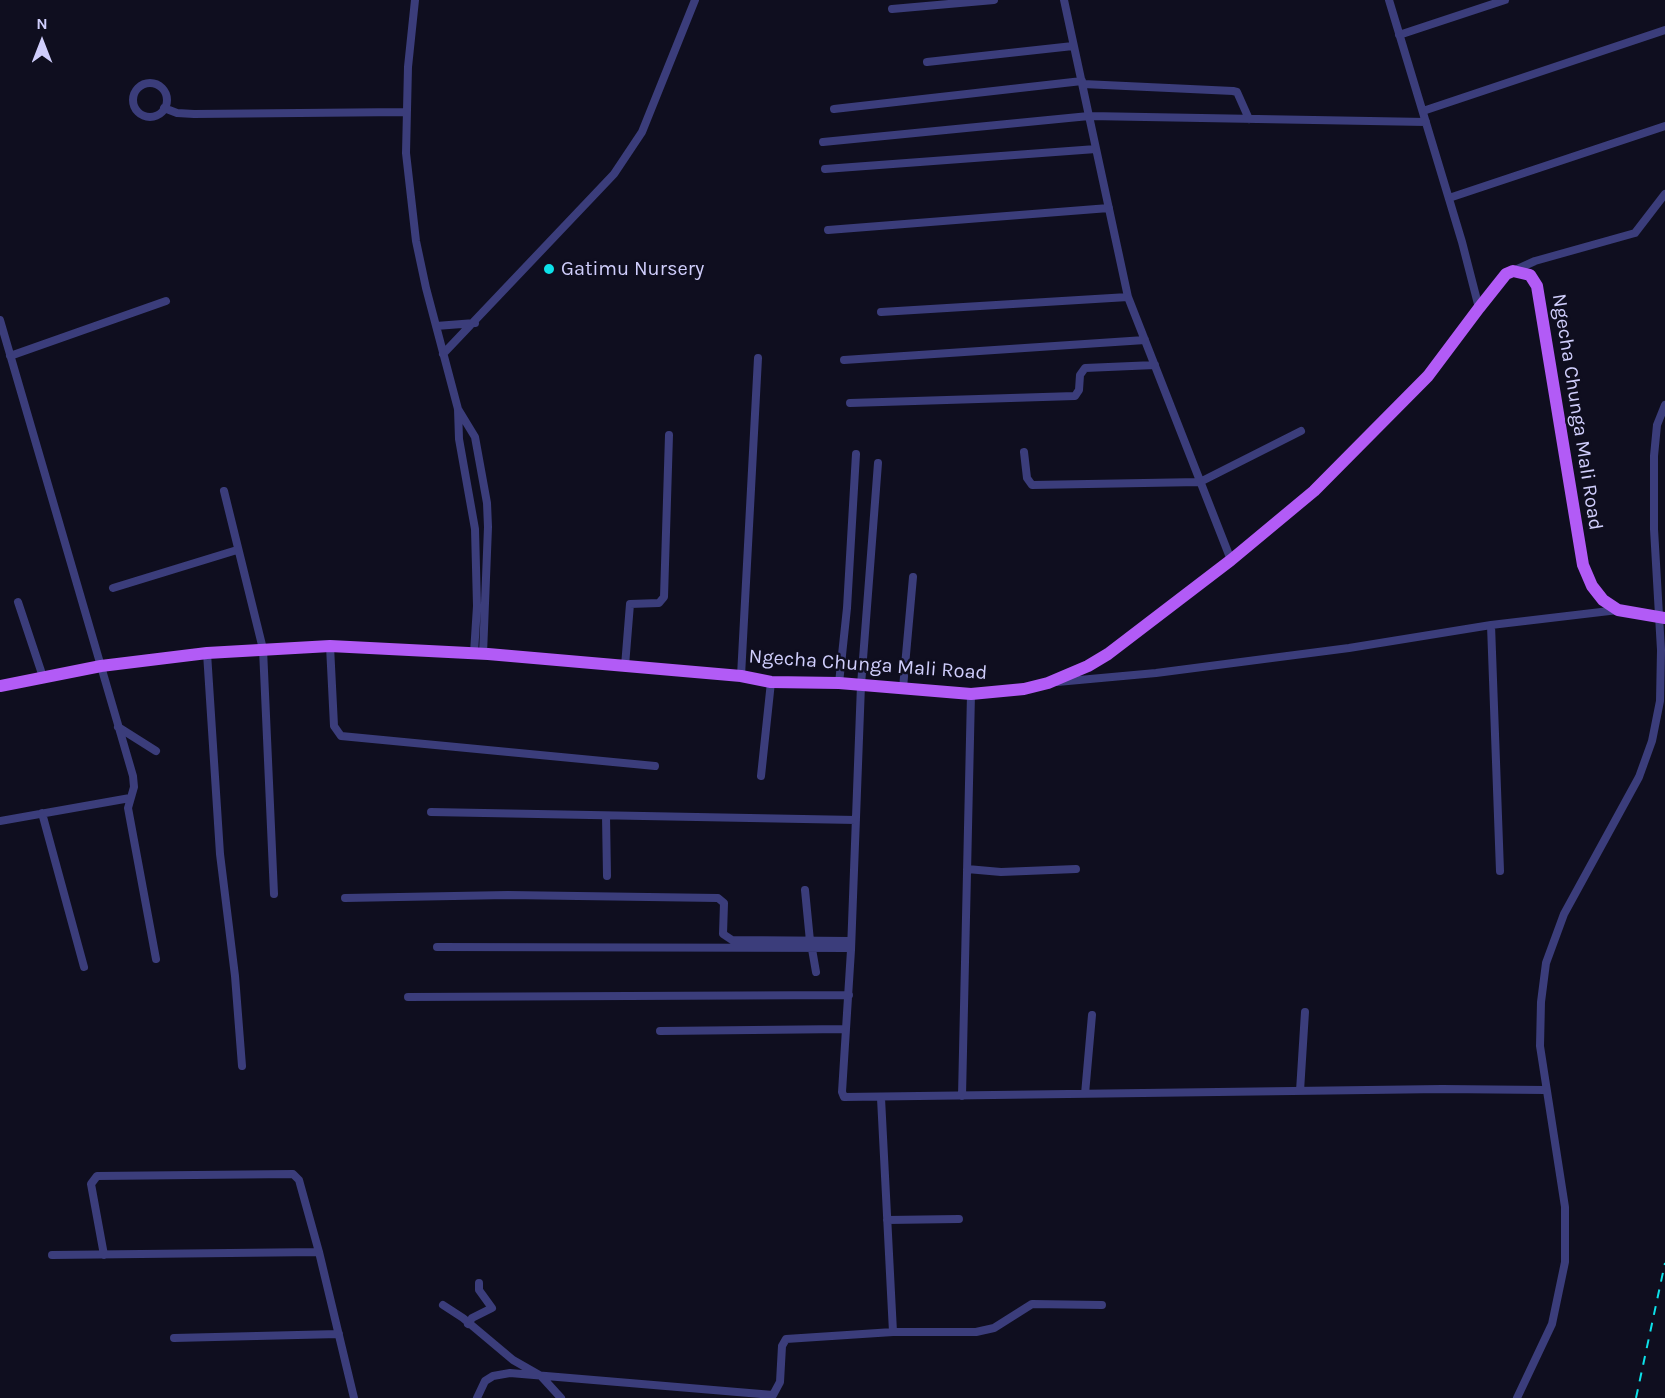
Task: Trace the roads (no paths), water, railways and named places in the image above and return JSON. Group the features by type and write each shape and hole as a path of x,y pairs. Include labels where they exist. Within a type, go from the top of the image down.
{"main road":[{"name":"Ngecha Chunga Mali Road","path":"0,686 101,666 207,653 330,646 478,654 741,676 771,682 839,683 971,694 1024,689 1048,683 1088,666 1108,654 1231,560 1314,490 1420,384 1506,274 1513,271 1530,275 1537,286 1583,565 1603,600 1618,610"},
{"path":"1618,610 1662,617"}],"street":[{"path":"415,0 405,112 406,153 416,241 435,326 458,409 459,439 475,529 478,654"},
{"path":"443,354 597,194 628,154 652,109 695,0"},
{"path":"892,9 994,0"},
{"path":"1064,0 1128,297 1231,560"},
{"path":"1389,0 1449,198 1479,308"},
{"path":"1399,35 1505,0"},
{"path":"1423,111 1665,30"},
{"path":"927,62 1073,46"},
{"path":"834,109 1082,83 1233,90 1250,118"},
{"path":"144,84 160,87 166,96 164,108 153,117 142,115 133,101 136,91 144,84"},
{"path":"164,108 177,113 194,114 405,112"},
{"path":"823,142 1089,116 1426,123"},
{"path":"1449,198 1665,126"},
{"path":"825,169 1096,149"},
{"path":"1513,271 1535,261 1635,233 1665,195"},
{"path":"828,230 1109,208"},
{"path":"881,312 1128,297"},
{"path":"10,356 166,301"},
{"path":"0,320 133,776 134,787 128,808 156,959"},
{"path":"435,326 475,323"},
{"path":"844,360 1145,340"},
{"path":"741,676 758,357"},
{"path":"850,403 1075,396 1079,390 1080,375 1085,368 1155,365"},
{"path":"1517,1398 1551,1324 1565,1262 1565,1207 1545,1090 1540,1023 1546,963 1564,914 1639,777 1652,741 1660,701 1662,592 1654,456 1657,424 1665,405"},
{"path":"458,409 475,437 487,503 488,527 478,654"},
{"path":"1024,452 1027,478 1032,485 1200,482 1301,431"},
{"path":"625,666 630,604 659,603 664,597 669,435"},
{"path":"839,683 847,608 856,454"},
{"path":"878,464 861,685 843,1095 847,1098 881,1098 1300,1091 1545,1090"},
{"path":"224,491 263,649 274,894"},
{"path":"113,588 237,550"},
{"path":"903,688 913,577"},
{"path":"18,602 43,677"},
{"path":"1048,683 1156,673 1349,648 1491,625 1618,610"},
{"path":"1491,625 1500,871"},
{"path":"330,646 334,726 341,736 655,766"},
{"path":"207,653 220,854 235,976 242,1066"},
{"path":"761,776 771,682"},
{"path":"962,1096 971,694"},
{"path":"118,726 156,751"},
{"path":"0,821 130,798"},
{"path":"430,812 856,820"},
{"path":"42,813 84,967"},
{"path":"606,816 607,876"},
{"path":"967,869 1001,872 1076,869"},
{"path":"805,890 816,972"},
{"path":"345,898 508,895 718,898 724,903 723,934 726,938 811,945"},
{"path":"437,947 851,945"},
{"path":"408,998 849,995"},
{"path":"1300,1091 1305,1012"},
{"path":"1085,1094 1092,1015"},
{"path":"660,1031 846,1029"},
{"path":"881,1098 893,1332"},
{"path":"104,1255 91,1184 97,1176 289,1172 299,1180 354,1398"},
{"path":"887,1220 959,1219"},
{"path":"52,1255 319,1252"},
{"path":"468,1324 472,1318 492,1308 479,1290 478,1283"},
{"path":"477,1398 485,1381 493,1376 510,1373 773,1395 778,1389 782,1346 786,1339 893,1332 976,1332 993,1328 1032,1304 1102,1305"},
{"path":"443,1305 513,1360 541,1376 561,1398"},
{"path":"174,1338 339,1334"}],"railway":[{"path":"1636,1398 1665,1263"}],"place":[{"name":"Gatimu Nursery","path":"549,269"}]}
